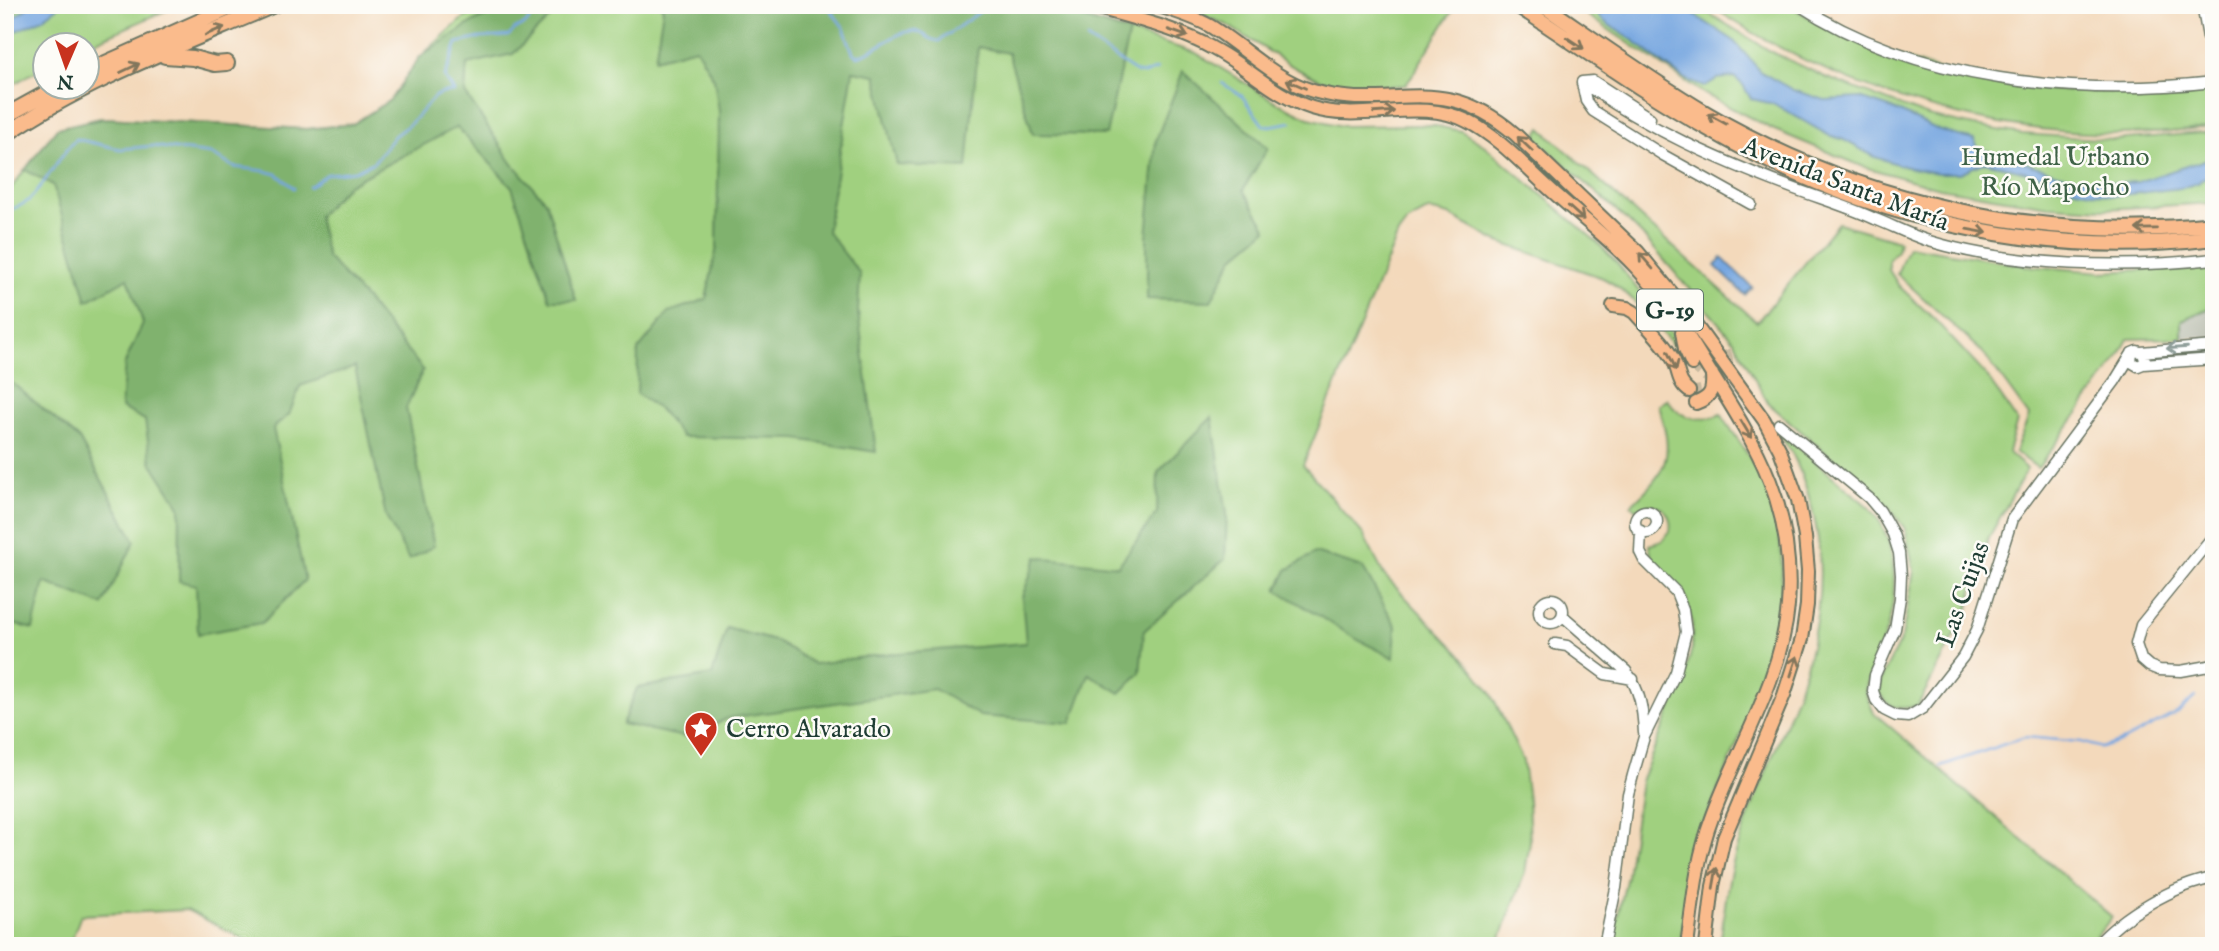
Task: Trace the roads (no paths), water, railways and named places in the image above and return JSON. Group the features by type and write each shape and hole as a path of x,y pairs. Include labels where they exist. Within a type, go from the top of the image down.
{"highway":[{"path":"102,65 236,5"},
{"path":"5,135 80,92 274,5"},
{"path":"1517,5 1732,142 1809,178 1890,209 1967,229 2047,241 2130,244 2214,238"},
{"path":"1543,5 1714,118 1793,157 1886,192 1950,211 2046,225 2138,229 2214,224"},
{"path":"156,56 187,57 227,64"},
{"path":"5,116 32,101"}],"main road":[{"name":"G-19","path":"1089,5 1195,39 1226,56 1284,96 1312,108 1342,114 1414,110 1440,112 1469,122 1494,139 1623,254 1684,320 1745,393 1780,450 1800,510 1808,571 1807,606 1798,656 1724,838 1713,886 1706,946"},
{"name":"G-19","path":"1155,5 1211,27 1280,76 1304,88 1327,95 1350,97 1436,96 1470,104 1488,113 1516,134 1638,252 1684,320 1766,466 1780,508 1788,556 1788,605 1779,656 1701,848 1693,888 1687,946"},
{"path":"1613,306 1634,312 1668,352 1681,383 1689,391"},
{"path":"1692,363 1685,349 1684,320 1709,332 1724,349"},
{"path":"1712,374 1712,393 1696,403 1719,401 1730,404"}],"street":[{"path":"1799,5 1835,26 1882,46 1988,76 2097,88 2214,82"},
{"path":"2202,5 2214,69"},
{"name":"Avenida Santa María","path":"1751,204 1663,155 1593,111 1586,101 1582,82 1593,81 1714,155 1903,231 1958,248 2032,259 2084,263 2157,263 2214,259"},
{"path":"2136,354 2214,346"},
{"path":"2136,354 2145,357 2141,365"},
{"name":"Las Cuijas","path":"1779,424 1858,487 1880,511 1893,534 1901,563 1900,598 1892,639 1875,675 1873,691 1876,700 1884,709 1896,716 1908,717 1923,708 1963,657 1977,629 2012,519 2136,354"},
{"path":"2141,365 2214,359"},
{"name":"Las Cuijas","path":"2115,380 2141,365"},
{"path":"1604,946 1616,888 1628,794 1644,737 1676,672 1686,632 1683,610 1676,592 1640,552 1641,531"},
{"path":"2214,535 2141,625 2136,645 2141,659 2160,670 2180,671 2214,665"},
{"path":"1563,616 1633,680 1641,703 1644,737"},
{"path":"1555,644 1567,646 1605,674 1633,680"},
{"path":"2096,946 2134,913 2185,887 2214,878"}],"water":[{"path":"31,5 61,5 41,20 5,36 5,24"},
{"path":"1590,5 1679,5 1733,40 1761,72 1793,90 1825,100 1860,98 1893,109 1941,131 1974,140 1976,146 1981,149 2070,177 2117,183 2138,182 2214,157 2214,170 2198,183 2181,188 2113,196 2055,185 2039,175 1985,162 1960,173 1938,173 1910,168 1875,157 1844,140 1828,135 1774,104 1751,99 1743,85 1734,77 1717,79 1704,87 1694,83 1609,25"},
{"path":"1722,258 1752,287 1745,295 1715,266"}],"waterway":[{"path":"309,187 327,174 355,171 374,162 394,136 411,123 435,96 454,92 445,77 457,43 509,36 515,29 526,24 539,5"},
{"path":"827,5 844,28 853,53 857,56 906,32 918,32 939,41 989,5"},
{"path":"1087,39 1137,73 1144,74 1157,69"},
{"path":"1222,83 1242,96 1263,125 1292,122"},
{"path":"5,213 30,199 76,139 120,149 153,146 211,154 234,167 277,174 294,188"},
{"path":"1941,766 2025,737 2081,742 2102,748 2125,740 2178,712 2195,697"}],"tunnel":[{"path":"1689,391 1706,390 1720,380 1727,366 1724,349"},
{"path":"1692,364 1706,376 1722,376"}],"place":[{"name":"Cerro Alvarado","path":"701,758"}],"park label":[{"name":"Humedal Urbano Río Mapocho","path":"2055,171"}]}
